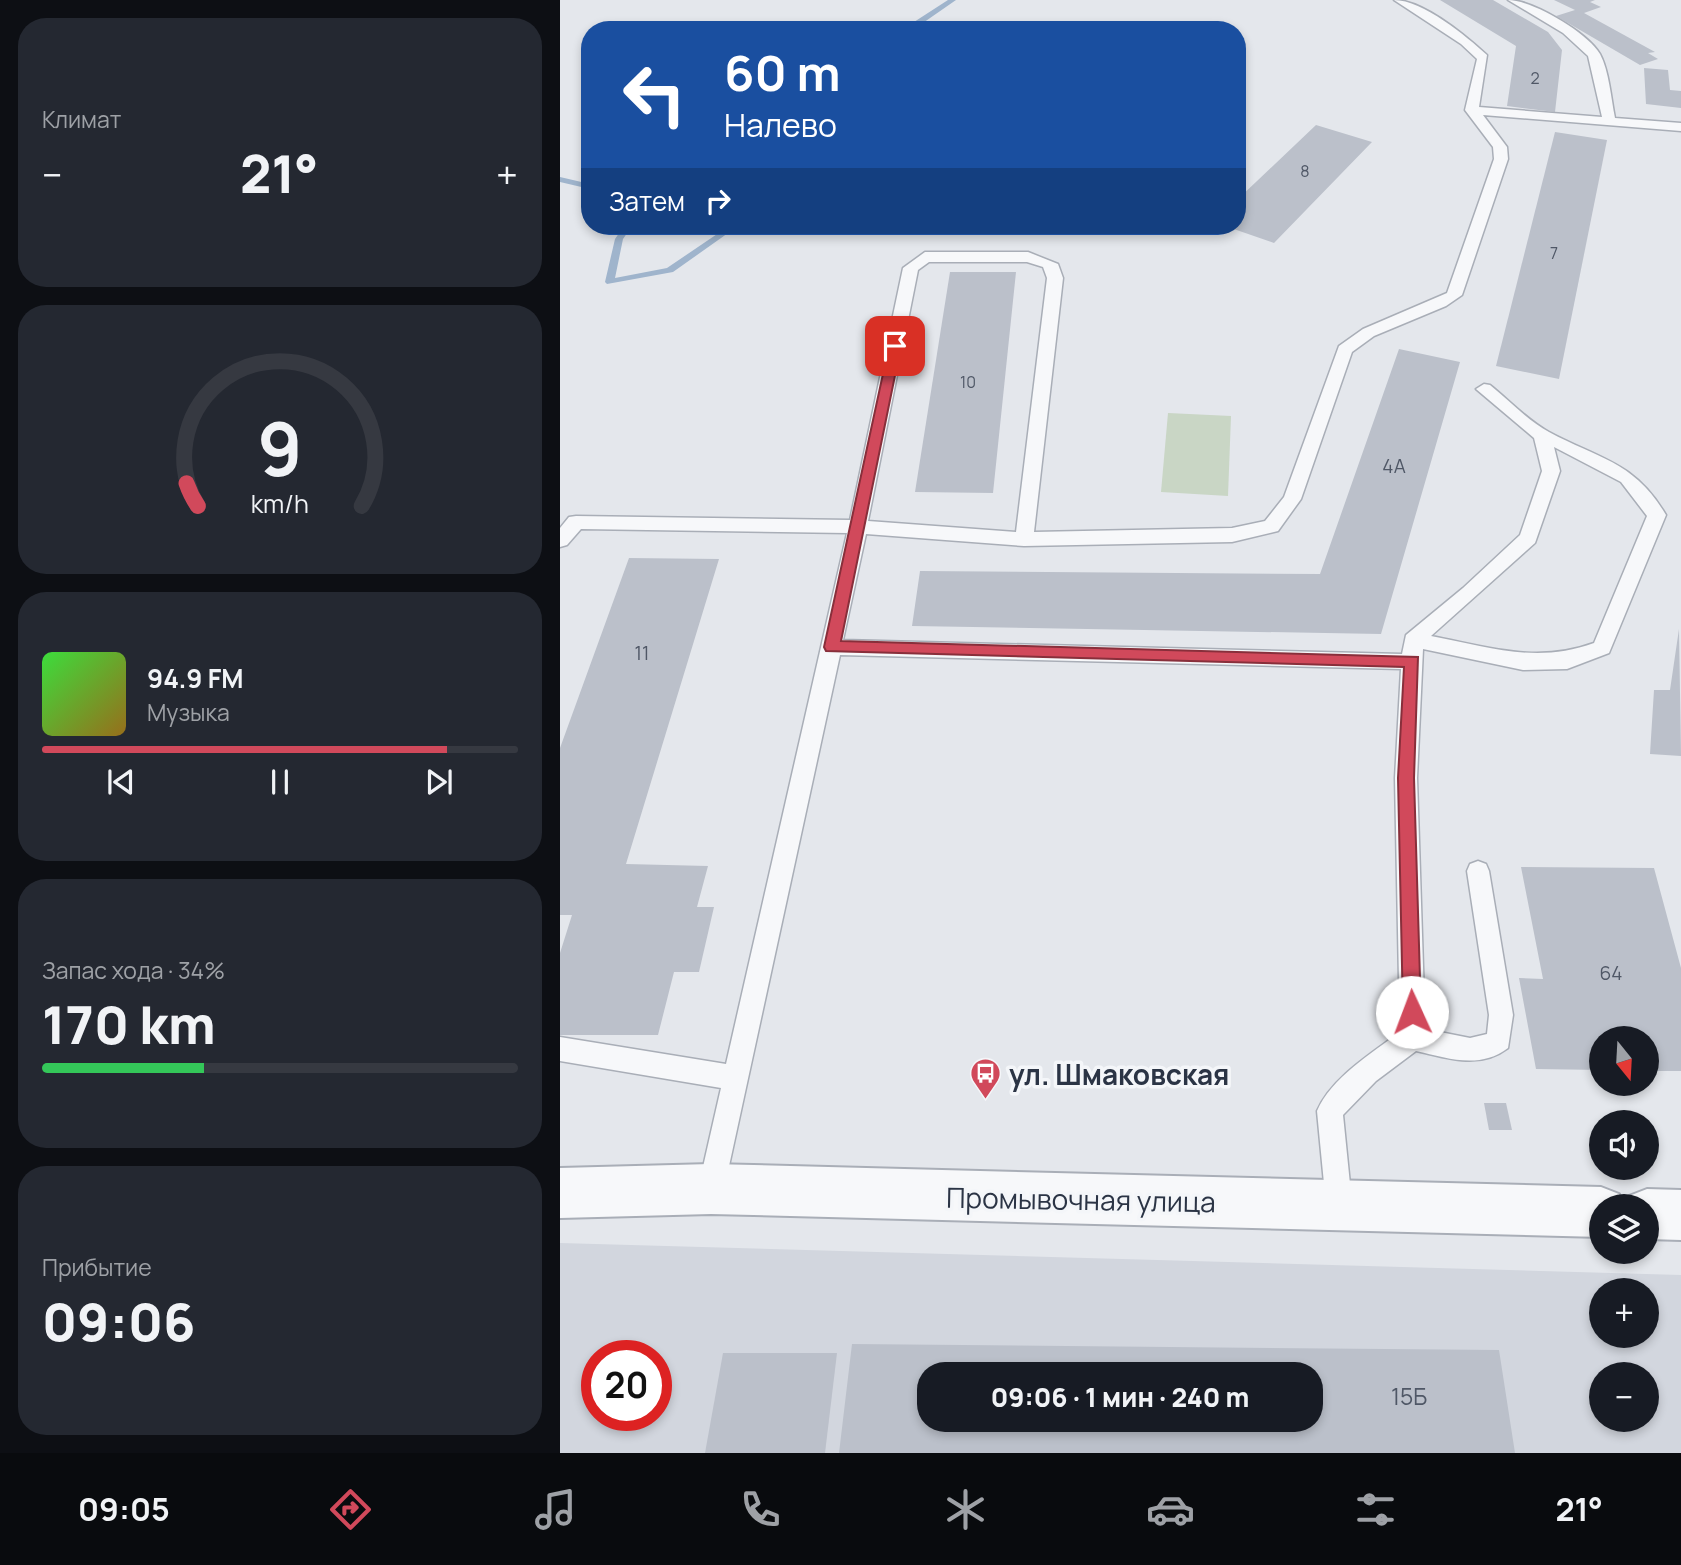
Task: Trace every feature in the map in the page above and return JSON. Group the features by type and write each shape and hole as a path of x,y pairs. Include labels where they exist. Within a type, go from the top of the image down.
{"street":[{"name":"Промывочная улица","path":"560,1193 711,1189 1589,1212"},
{"path":"1659,1214 1681,1215"}],"lane":[{"path":"560,540 576,522 858,527 1024,539 1233,535 1271,526 1292,499 1345,350 1359,335 1434,309 1454,295 1501,159 1500,147 1472,110 1483,58 1465,41 1400,0"},
{"path":"1514,0 1572,34 1594,55 1610,123"},
{"path":"1472,110 1681,127"},
{"path":"711,1189 832,647 911,268 925,257 1028,257 1050,264 1055,278 1024,539"},
{"path":"832,647 1413,651 1523,662 1567,661 1602,648 1657,515 1627,478 1579,451 1542,436 1484,388"},
{"path":"1413,1038 1406,778 1413,651 1528,538 1551,471 1542,436"},
{"path":"1339,1204 1330,1111 1367,1072 1413,1038 1478,1051 1492,1048 1499,1040 1500,1015 1478,871"},
{"path":"560,1049 736,1078"}],"shaded area":[{"path":"560,1243 1681,1275 1681,1453 560,1453"}],"green space":[{"path":"1168,413 1231,416 1228,496 1161,492"}],"building":[{"path":"1440,0 1493,0 1548,32 1562,50 1555,112 1507,106 1516,46"},
{"path":"1554,0 1595,0 1590,2 1601,7 1584,13 1655,52 1648,53 1658,59 1640,65 1556,16 1575,10"},
{"path":"1644,68 1668,70 1670,90 1681,91 1681,108 1646,104"},
{"path":"1316,125 1372,142 1274,243 1246,233 1246,191"},
{"path":"1555,132 1607,140 1559,379 1496,366"},
{"path":"950,272 1016,272 993,493 915,492"},
{"path":"1399,349 1460,362 1381,634 912,626 920,571 1320,574"},
{"path":"629,558 719,559 626,864 708,866 697,907 714,907 699,972 674,972 658,1035 560,1035 560,953 572,915 560,915 560,748"},
{"path":"1679,629 1681,756 1650,754 1654,690 1670,690"},
{"path":"1521,867 1654,868 1681,968 1681,1071 1659,1071 1659,1026 1589,1026 1589,1070 1536,1069 1519,978 1543,979"},
{"path":"1484,1103 1506,1103 1512,1130 1489,1130"},
{"path":"852,1344 1499,1350 1515,1453 839,1453"},
{"path":"723,1353 837,1353 825,1453 705,1453"}],"waterway":[{"path":"922,21 953,0"},
{"path":"560,179 581,185"},
{"path":"622,235 610,282 670,270 721,235"}],"place":[{"name":"ул. Шмаковская","path":"986,1101"}],"route":[{"path":"895,346 832,647 1412,662 1406,778 1412,1012"}]}
